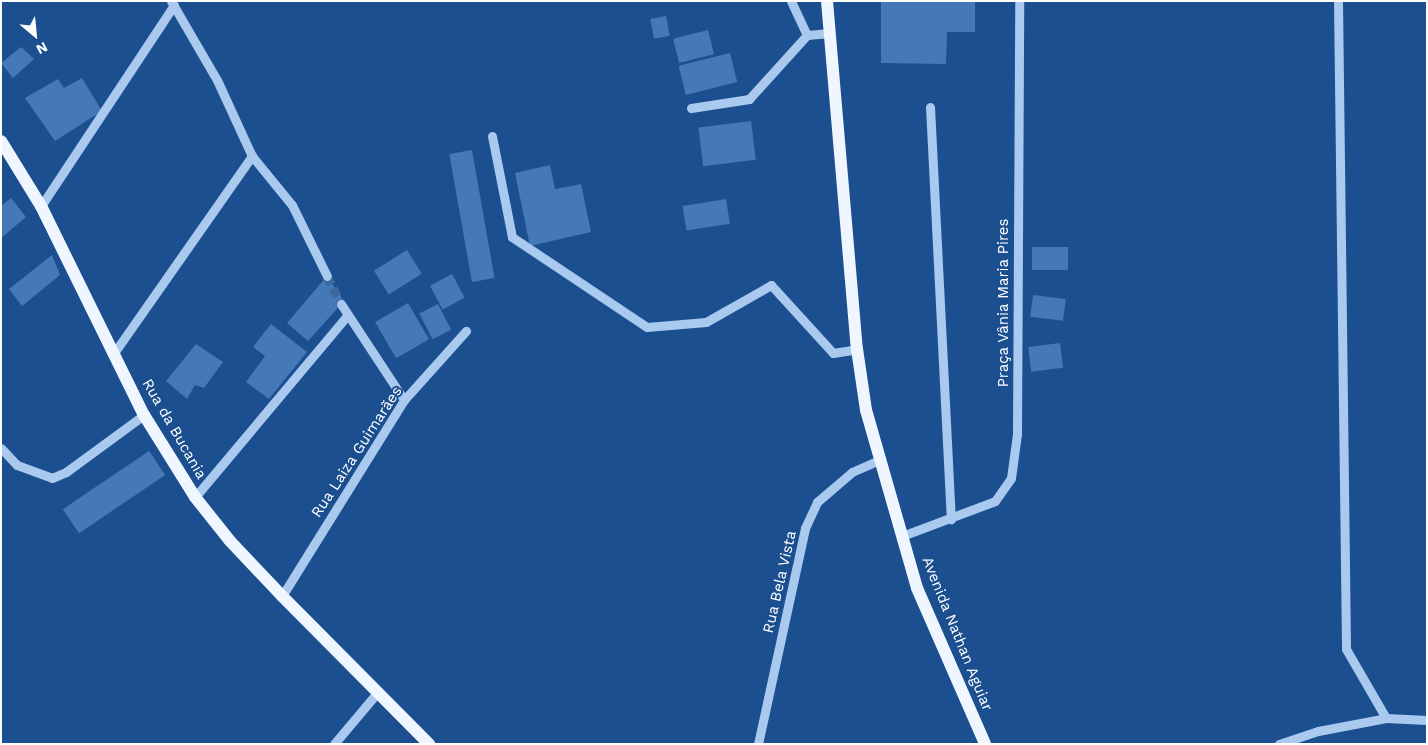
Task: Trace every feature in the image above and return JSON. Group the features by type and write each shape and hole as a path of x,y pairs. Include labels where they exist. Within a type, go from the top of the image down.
{"main road":[{"name":"Avenida Nathan Aguiar","path":"827,1 857,349 866,410 879,460 918,588 985,744"},
{"name":"Rua da Bucania","path":"1,141 41,206 144,415 195,497 230,541 428,744"}],"street":[{"path":"791,1 807,35"},
{"name":"Praça Vânia Maria Pires","path":"902,536 995,501 1011,478 1017,434 1020,1"},
{"path":"1338,1 1346,649 1386,718"},
{"path":"41,206 172,3 217,80 252,156 292,205 327,276"},
{"path":"691,108 749,98 807,35 830,33"},
{"path":"930,107 951,519"},
{"path":"492,136 512,236 648,327 706,322 771,285 833,353 857,349"},
{"path":"114,353 252,156"},
{"path":"341,304 347,316 404,400"},
{"path":"195,497 347,316"},
{"name":"Rua Laiza Guimarães","path":"282,596 404,400 466,331"},
{"path":"1,448 17,465 52,478 66,472 144,415"},
{"name":"Rua Bela Vista","path":"760,743 805,528 817,502 852,472 879,460"},
{"path":"334,744 377,692"},
{"path":"1279,744 1318,731 1386,718 1427,720"}],"building":[{"path":"881,1 975,1 975,32 947,32 946,64 881,63"},
{"path":"666,16 670,36 654,39 650,19"},
{"path":"708,30 714,54 679,63 673,39"},
{"path":"21,47 34,59 13,78 1,63"},
{"path":"730,53 737,82 686,95 679,66"},
{"path":"82,78 102,111 55,141 25,98 58,79 64,88"},
{"path":"751,121 756,160 703,166 698,127"},
{"path":"472,150 495,278 472,282 449,154"},
{"path":"550,165 555,189 581,184 591,232 530,246 515,173"},
{"path":"11,198 26,217 1,238 1,206"},
{"path":"726,199 730,224 686,231 683,206"},
{"path":"1032,247 1068,247 1068,270 1032,270"},
{"path":"407,250 422,274 389,294 374,271"},
{"path":"52,255 60,275 22,306 9,289"},
{"path":"452,274 465,298 443,310 430,286"},
{"path":"327,276 344,301 308,341 287,323"},
{"path":"1033,295 1066,299 1063,321 1030,317"},
{"path":"408,303 429,339 396,358 375,322"},
{"path":"438,304 451,330 432,339 419,314"},
{"path":"271,324 307,352 269,399 246,382 265,356 253,347"},
{"path":"1060,343 1063,368 1031,372 1028,347"},
{"path":"196,344 223,362 204,388 195,385 187,399 166,381"},
{"path":"149,451 165,475 79,533 63,509"}],"tunnel":[{"path":"327,276 341,304"}]}
